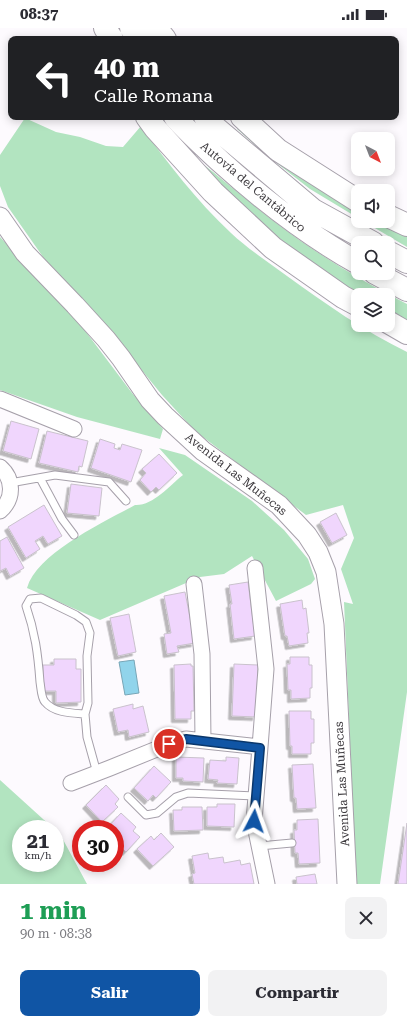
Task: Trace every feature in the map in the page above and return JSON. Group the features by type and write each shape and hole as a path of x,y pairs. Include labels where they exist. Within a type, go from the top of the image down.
{"highway":[{"path":"130,28 137,36"},
{"path":"156,28 163,36"},
{"path":"149,120 213,192 273,248 351,301"},
{"name":"Autovía del Cantábrico","path":"178,120 188,132 212,154 273,206 302,229 351,259"},
{"name":"Autovía del Cantábrico","path":"208,120 313,210 360,236"},
{"path":"245,120 278,150 351,197"},
{"path":"395,219 407,225"},
{"path":"395,256 407,262"},
{"path":"388,280 407,290"},
{"path":"395,326 407,333"}],"street":[{"name":"Avenida Las Muñecas","path":"0,216 25,253 75,304 106,339 150,400 165,416 203,451 279,505 307,535 318,552 326,572 334,624 347,884"},
{"path":"0,399 74,429"},
{"path":"0,467 6,473 11,487 8,502 0,510"},
{"path":"255,568 266,669 254,821 267,884"},
{"path":"194,584 202,654 202,741"},
{"path":"71,783 169,744 186,739 260,748"}],"lane":[{"path":"10,483 55,475 110,482 126,501"},
{"path":"40,478 62,519 74,535"},
{"path":"85,714 55,710 44,702 41,688 38,649 32,623 26,606 30,599 41,598 76,614 86,622 90,633 87,656 88,703 85,714 87,737 97,773"},
{"path":"128,797 146,815 157,813 176,796 188,793 255,796"},
{"path":"259,846 292,842"}],"green space":[{"path":"24,120 29,120 56,132 80,137 106,146 123,147 141,126 172,168 195,195 218,221 238,239 258,255 351,320 351,332 371,332 407,352 407,692 380,884 356,884 344,602 353,604 341,569 354,538 343,505 306,515 195,431 162,395 109,330 55,274 8,207 0,186 0,155"},
{"path":"242,125 351,202 351,214 310,189 265,154 237,129"},
{"path":"198,160 269,218 299,240 351,274 351,280 362,280 376,288 351,288 351,290 239,211"},
{"path":"375,228 395,228 407,234 407,247 395,240 395,236 388,236"},
{"path":"0,237 80,324 132,393 163,429 160,439 77,417 0,390"},
{"path":"395,298 407,304 407,325 395,318"},
{"path":"159,448 185,455 252,501 284,530 308,559 315,579 311,584 276,601 252,556 224,574 200,577 100,620 27,588 33,575 57,551 106,520 135,505 154,499 183,475"},
{"path":"0,780 44,820 12,820 12,872 64,872 64,841 72,856 72,872 81,872 87,884 0,884"}],"water":[{"path":"134,660 139,693 125,695 119,662"}],"building":[{"path":"11,421 39,429 31,459 3,451"},
{"path":"47,431 88,441 82,467 79,466 78,472 39,463"},
{"path":"100,439 115,444 114,448 120,450 122,444 142,450 131,482 91,468"},
{"path":"159,454 177,473 159,490 156,487 151,492 140,480 146,473 142,469"},
{"path":"71,484 102,488 99,516 67,513"},
{"path":"44,505 62,536 48,544 43,536 35,541 40,549 26,558 8,527"},
{"path":"336,513 347,535 332,543 320,522"},
{"path":"7,537 24,568 10,576 6,568 0,571 0,541"},
{"path":"248,582 255,636 234,639 230,604 232,604 229,585"},
{"path":"185,592 195,643 177,646 179,652 167,654 164,634 171,633 164,596"},
{"path":"302,600 303,609 306,608 309,633 307,633 308,643 289,646 287,636 285,636 280,604"},
{"path":"129,614 136,652 118,656 110,618"},
{"path":"290,657 309,657 309,665 312,665 312,688 310,688 310,698 291,699 291,690 288,690 287,664 290,664"},
{"path":"54,659 76,659 76,669 81,669 81,702 56,703 56,691 43,691 43,665 54,665"},
{"path":"191,664 191,666 193,666 194,711 191,711 191,719 175,719 174,665"},
{"path":"234,664 258,665 256,717 232,716"},
{"path":"133,704 133,709 143,706 149,732 129,737 128,730 118,732 113,709"},
{"path":"289,711 311,711 311,719 314,719 314,743 311,743 311,754 292,754 292,746 290,746"},
{"path":"176,757 204,758 203,782 183,781 183,778 176,778"},
{"path":"226,757 239,758 237,784 217,783 218,780 208,779 210,760 226,761"},
{"path":"313,764 316,808 297,809 296,798 294,798 292,765"},
{"path":"154,766 171,782 156,798 153,795 148,801 134,788"},
{"path":"106,785 119,799 115,804 118,807 104,820 100,820 86,805"},
{"path":"217,804 235,804 234,827 207,826 207,807 217,807"},
{"path":"182,807 202,807 203,830 174,831 173,810 182,810"},
{"path":"121,813 136,827 133,831 140,837 126,852 124,850 124,820 114,820"},
{"path":"318,819 320,863 299,864 298,853 295,853 294,830 297,830 297,820"},
{"path":"407,823 407,884 398,884"},
{"path":"161,833 174,847 153,866 137,849 151,836 154,840"},
{"path":"208,853 209,859 223,857 224,863 240,860 241,865 250,863 254,884 194,884 192,874 195,873 192,856"},
{"path":"315,874 317,884 297,884 296,877"}],"route":[{"path":"169,744 186,739 260,748 254,821"}]}
